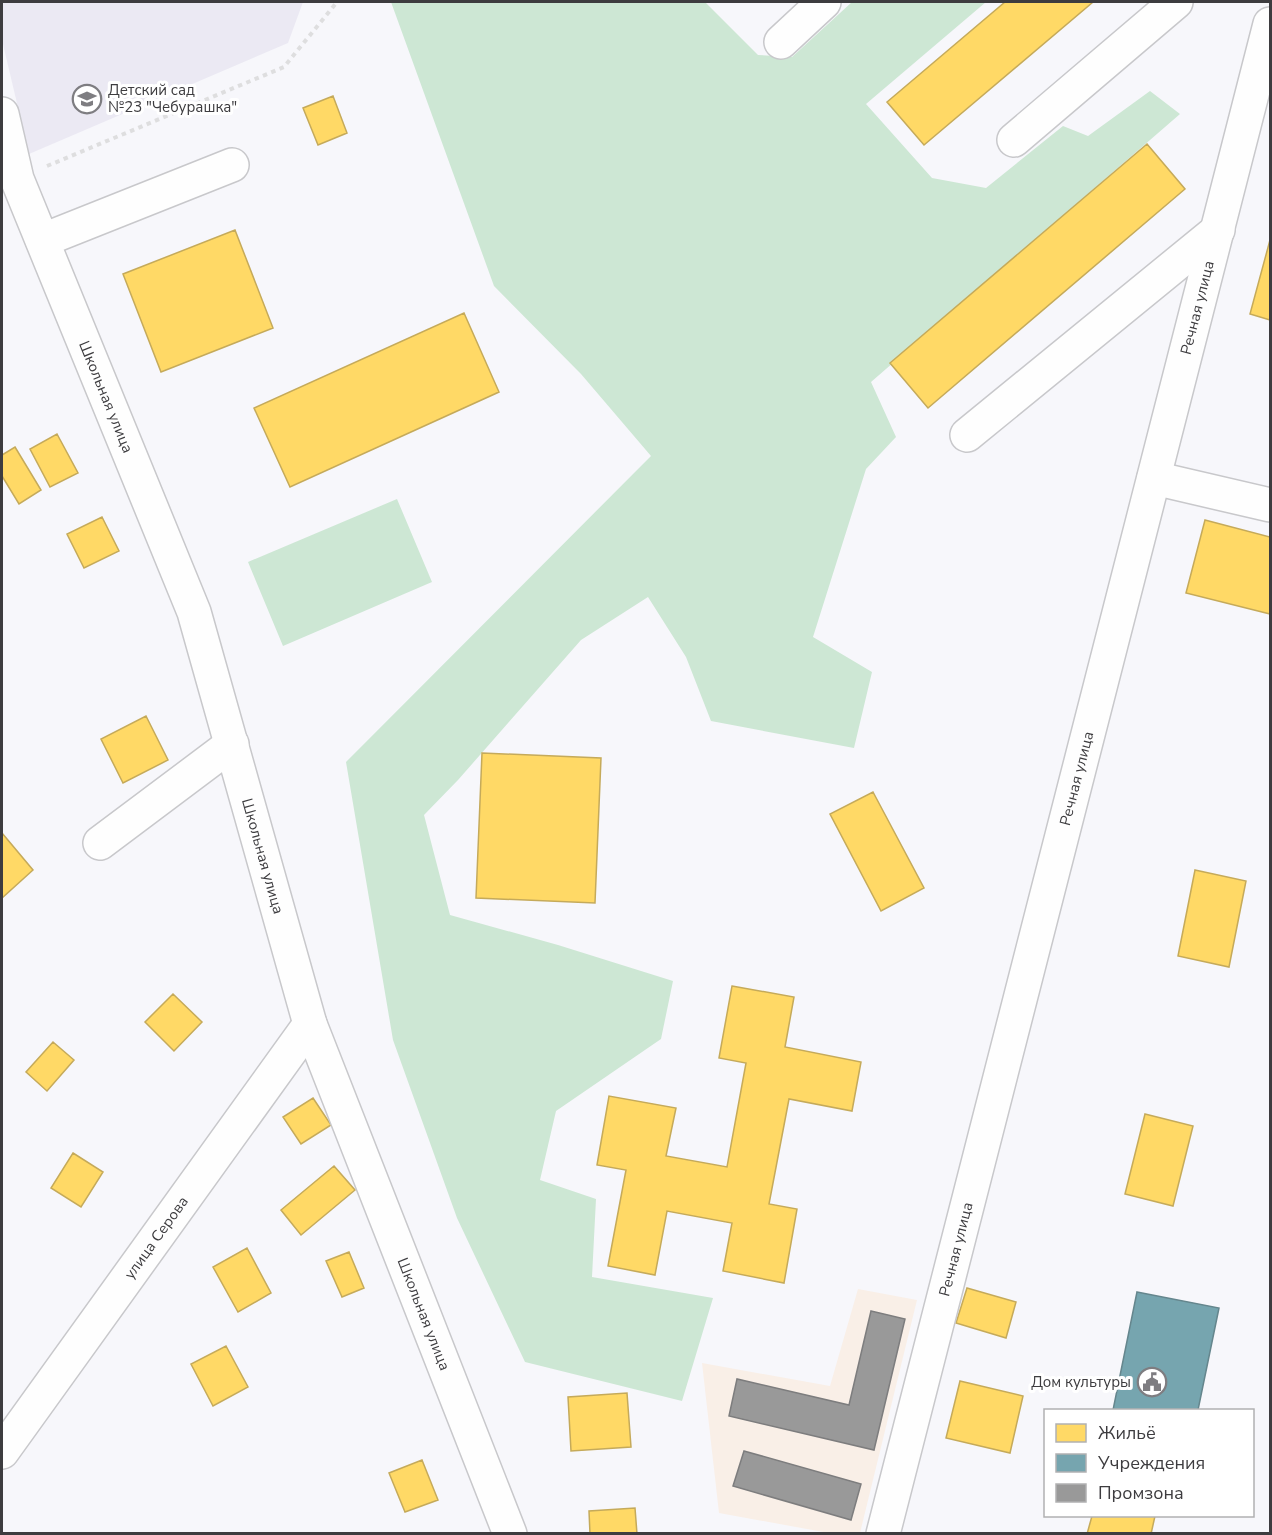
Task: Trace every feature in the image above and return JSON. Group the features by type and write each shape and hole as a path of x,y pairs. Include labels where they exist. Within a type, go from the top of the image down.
{"street":[{"path":"781,42 824,2"},
{"path":"1014,140 1176,2"},
{"name":"Речная улица","path":"883,1533 1270,24"},
{"name":"Школьная улица","path":"2,114 17,178 194,612 310,1024 510,1533"},
{"path":"42,239 232,165"},
{"path":"2,210 17,178"},
{"path":"967,435 1218,230"},
{"path":"1154,478 1270,505"},
{"path":"100,843 232,744"},
{"name":"улица Серова","path":"2,1452 310,1024"}],"path":[{"path":"17,178 284,67 337,2"}],"shaded area":[{"name":"Детский сад №23 \"Чебурашка\"","path":"2,2 303,2 288,43 29,154 2,40"},
{"path":"858,1289 917,1300 860,1533 829,1533 719,1513 702,1363 830,1386"}],"green space":[{"path":"391,2 705,2 758,55 792,57 852,2 986,2 866,104 932,178 986,188 1063,126 1088,136 1150,91 1180,114 871,382 896,437 866,469 813,637 872,672 854,748 711,721 686,657 648,597 581,640 458,780 424,815 450,915 558,945 673,981 661,1039 556,1111 540,1180 596,1199 592,1277 713,1298 682,1401 525,1362 457,1218 393,1040 346,762 651,456 581,374 494,286"},
{"path":"397,499 432,582 283,646 248,562"}],"building: Жильё":[{"path":"1005,2 1093,2 924,145 887,102"},
{"path":"333,96 347,133 318,145 303,108"},
{"path":"1147,144 1185,189 928,408 890,363"},
{"path":"235,230 273,328 161,372 123,274"},
{"path":"1270,240 1270,320 1250,314"},
{"path":"464,313 499,392 290,487 254,408"},
{"path":"57,434 78,473 50,487 30,449"},
{"path":"15,447 41,490 19,504 2,476 2,455"},
{"path":"102,517 119,551 84,568 67,534"},
{"path":"1205,520 1270,537 1270,614 1186,593"},
{"path":"146,716 168,760 123,783 101,739"},
{"path":"482,753 601,758 595,903 476,898"},
{"path":"873,792 924,888 881,911 830,814"},
{"path":"2,833 33,870 2,898"},
{"path":"1195,870 1246,881 1229,967 1178,956"},
{"path":"732,986 794,997 785,1047 861,1062 852,1111 789,1099 769,1204 797,1209 784,1283 723,1271 732,1223 667,1211 655,1275 608,1266 626,1170 597,1165 609,1096 676,1108 666,1156 727,1167 746,1063 719,1058"},
{"path":"173,994 202,1022 174,1051 145,1022"},
{"path":"53,1042 74,1060 47,1091 26,1072"},
{"path":"313,1098 331,1125 301,1144 283,1117"},
{"path":"1145,1114 1193,1126 1173,1206 1125,1194"},
{"path":"73,1153 103,1172 81,1207 51,1188"},
{"path":"334,1166 355,1190 301,1235 281,1210"},
{"path":"247,1248 271,1293 238,1312 213,1267"},
{"path":"349,1252 364,1288 342,1297 326,1261"},
{"path":"967,1288 1016,1302 1006,1338 956,1323"},
{"path":"226,1346 248,1387 213,1406 191,1364"},
{"path":"960,1381 1023,1396 1010,1453 946,1438"},
{"path":"627,1393 631,1447 571,1451 568,1397"},
{"path":"422,1460 438,1500 405,1512 389,1473"},
{"path":"635,1508 637,1534 590,1534 589,1511"},
{"path":"1092,1517 1155,1517 1151,1534 1087,1534"}],"building: Учреждения":[{"path":"1137,1292 1219,1308 1198,1409 1113,1409"}],"building: Промзона":[{"path":"871,1311 905,1319 874,1450 729,1416 737,1379 849,1405"},
{"path":"744,1451 861,1484 851,1520 733,1486"}],"place":[{"name":"Детский сад №23 \"Чебурашка\"","path":"87,99"},
{"name":"Дом культуры","path":"1152,1382"}]}
